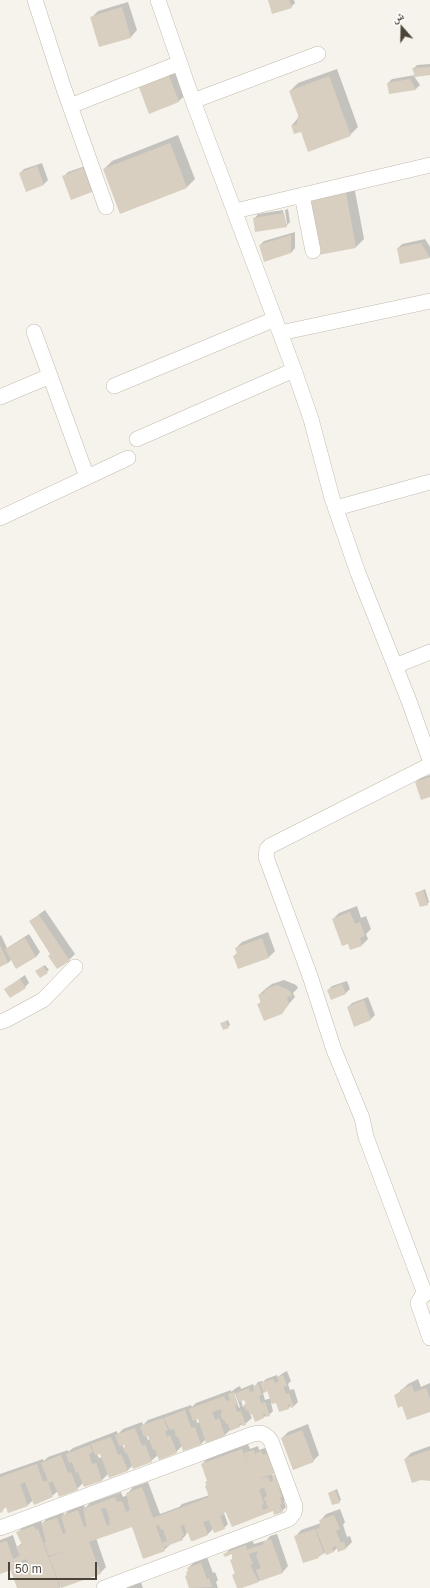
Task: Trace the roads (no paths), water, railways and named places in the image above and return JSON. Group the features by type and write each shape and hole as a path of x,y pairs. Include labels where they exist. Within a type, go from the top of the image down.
{"street":[{"path":"35,0 70,106 106,207"},
{"path":"158,0 193,101 294,370 311,419 336,508 358,573 430,760"},
{"path":"193,101 318,54"},
{"path":"70,106 180,63"},
{"path":"235,211 430,165"},
{"path":"302,195 313,251"},
{"path":"280,333 430,301"},
{"path":"114,386 275,318"},
{"path":"34,332 88,477"},
{"path":"137,439 294,370"},
{"path":"0,397 50,376"},
{"path":"0,518 128,458"},
{"path":"336,508 430,482"},
{"path":"395,666 430,652"},
{"path":"430,765 270,846 267,848 266,857 310,976 334,1050 362,1118 366,1137 428,1293 422,1296 418,1303 430,1338"},
{"path":"0,1022 43,1000 75,967"},
{"path":"0,1528 253,1434 263,1434 268,1437 271,1441 295,1506 293,1516 289,1519 104,1588"}]}
